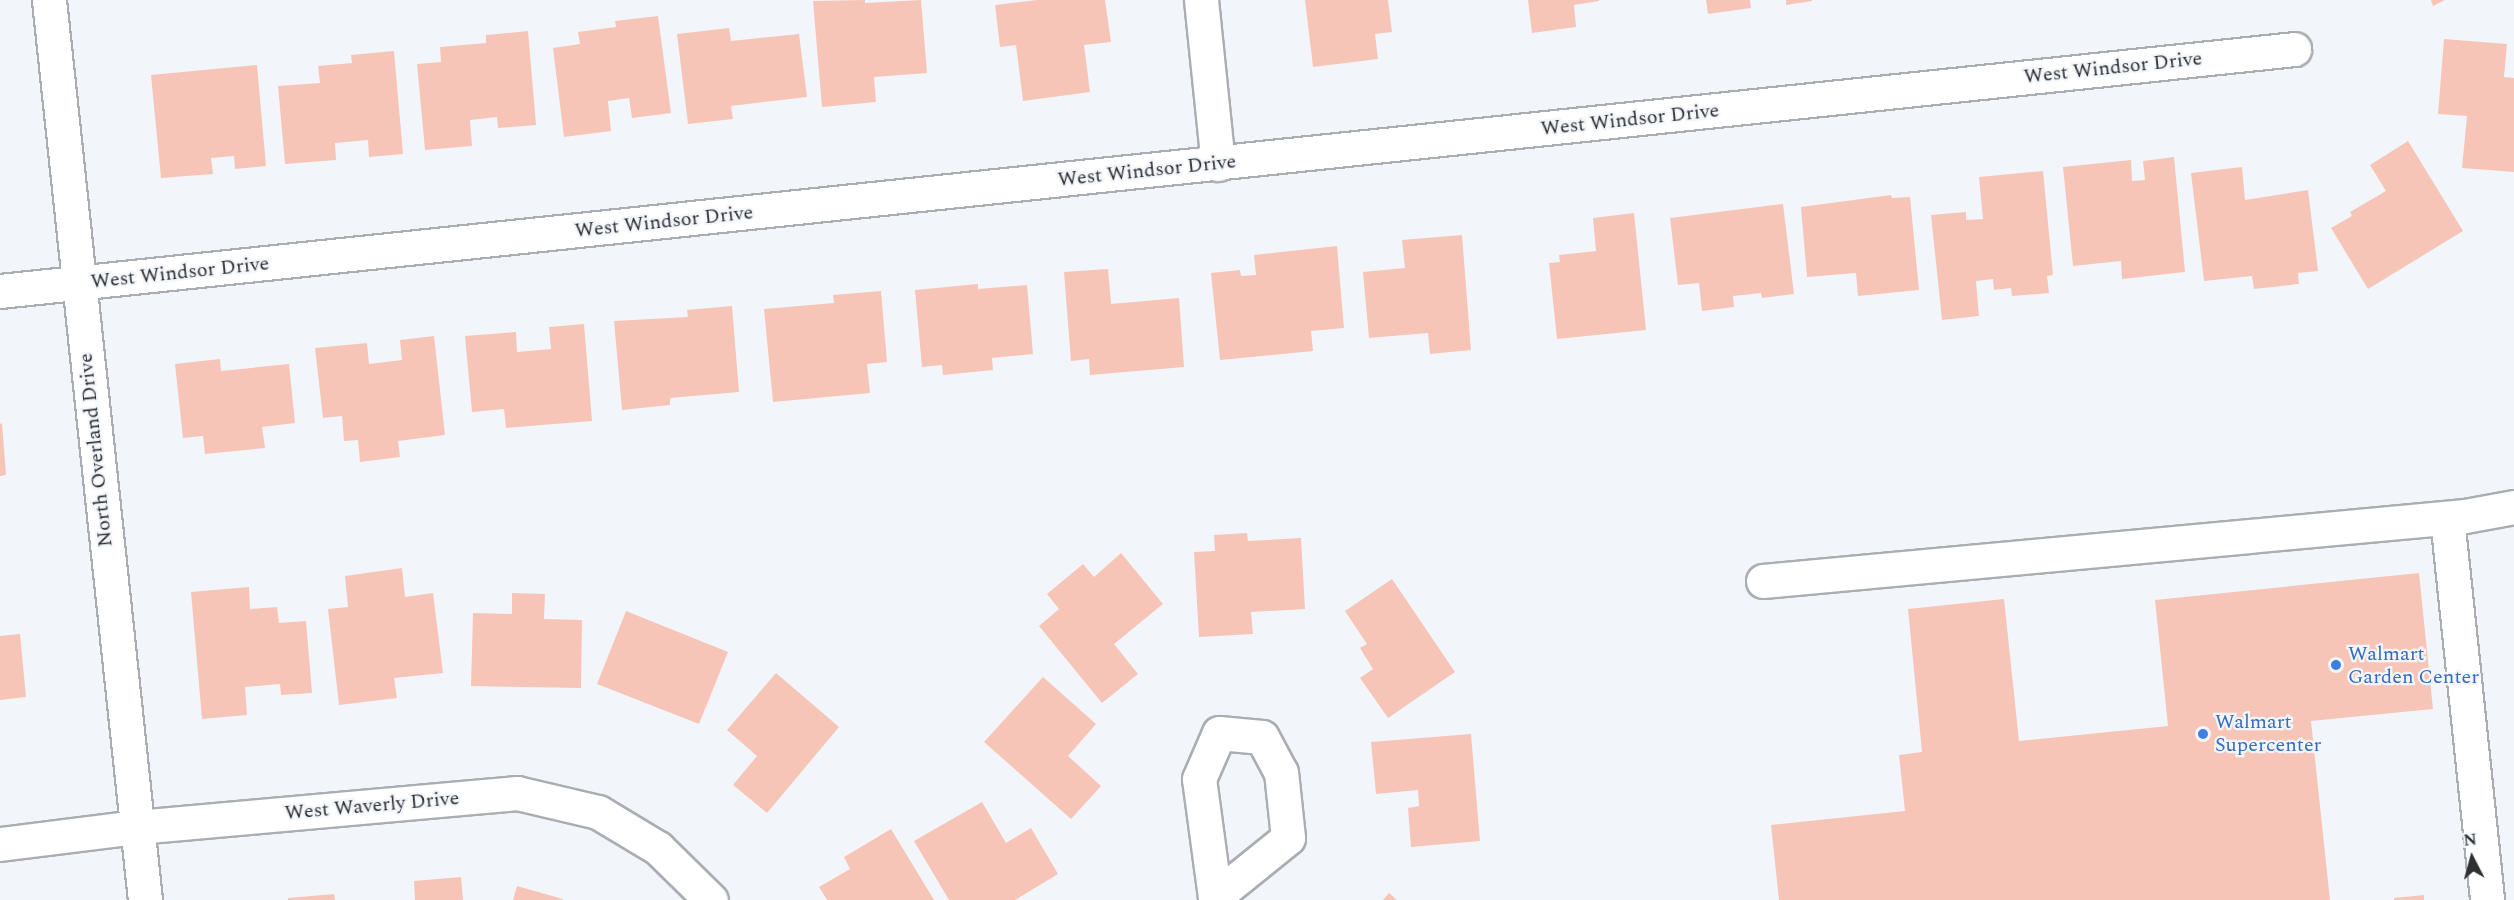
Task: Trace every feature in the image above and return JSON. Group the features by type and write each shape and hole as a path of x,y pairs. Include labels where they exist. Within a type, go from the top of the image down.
{"street":[{"name":"North Overland Drive","path":"49,0 145,900"},
{"path":"1201,0 1218,164"},
{"name":"West Windsor Drive","path":"0,291 2294,49"},
{"path":"1763,581 2447,518 2514,507"},
{"path":"2447,518 2487,900"},
{"name":"West Waverly Drive","path":"0,844 137,827 517,793 598,812 658,848 711,900"}],"building":[{"path":"865,0 865,3 921,0 927,73 874,77 876,102 822,107 813,1"},
{"path":"1037,0 1105,0 1111,42 1084,45 1090,92 1023,101 1016,45 1000,47 995,5"},
{"path":"1305,0 1388,0 1392,32 1375,34 1378,59 1313,67"},
{"path":"1528,0 1599,1 1574,5 1576,27 1532,33"},
{"path":"1706,0 1750,0 1751,8 1708,14"},
{"path":"1786,0 1812,0 1812,1 1786,5"},
{"path":"2431,0 2445,0 2433,6"},
{"path":"658,16 671,113 632,118 629,98 608,101 611,131 564,137 553,48 580,44 578,32 616,27 615,21"},
{"path":"729,28 731,41 799,34 807,97 731,106 733,119 688,124 677,34"},
{"path":"528,31 536,125 498,128 497,117 470,120 472,146 425,150 417,64 441,62 440,47 486,43 486,35"},
{"path":"2444,39 2507,44 2504,77 2514,78 2514,172 2462,168 2467,116 2438,114"},
{"path":"394,51 403,154 369,157 368,140 335,143 336,160 285,164 278,86 320,83 318,66 352,63 351,55"},
{"path":"257,65 266,166 235,169 234,156 211,158 213,174 161,178 151,75"},
{"path":"2408,141 2463,231 2368,289 2331,228 2352,216 2350,212 2386,191 2370,165"},
{"path":"2174,157 2185,272 2122,279 2121,261 2073,266 2063,167 2131,160 2132,181 2145,180 2143,161"},
{"path":"2242,167 2245,200 2308,190 2318,271 2298,273 2299,284 2254,289 2252,276 2204,281 2191,173"},
{"path":"2043,171 2053,275 2047,276 2049,293 2012,296 2011,288 1994,290 1993,279 1976,281 1979,316 1942,320 1931,215 1966,212 1966,220 1983,219 1979,177"},
{"path":"1891,195 1892,198 1910,197 1919,290 1858,296 1856,273 1807,277 1801,207"},
{"path":"1783,204 1794,294 1762,298 1761,293 1733,296 1734,307 1702,311 1699,283 1678,285 1670,218"},
{"path":"1634,213 1646,330 1557,339 1549,263 1560,262 1559,255 1596,251 1593,218"},
{"path":"1462,235 1471,350 1430,354 1428,333 1369,338 1363,272 1405,268 1402,240"},
{"path":"1337,246 1344,328 1311,331 1313,351 1220,360 1211,273 1240,270 1241,276 1256,275 1254,255"},
{"path":"1108,269 1111,304 1179,298 1184,367 1090,375 1089,359 1071,361 1064,272"},
{"path":"978,284 978,289 1027,285 1033,354 992,358 993,370 943,375 942,365 922,367 915,290"},
{"path":"881,291 887,362 867,364 870,393 773,402 764,309 834,303 833,295"},
{"path":"732,306 739,392 670,398 670,405 622,410 614,321 688,317 687,310"},
{"path":"584,324 592,421 506,428 504,409 472,412 465,336 516,332 517,352 551,349 549,327"},
{"path":"434,336 445,435 398,441 400,457 360,462 358,440 344,441 342,416 323,418 315,348 367,343 369,364 402,360 400,340"},
{"path":"220,359 221,371 289,364 295,423 262,427 265,448 205,454 203,436 183,438 175,364"},
{"path":"2,423 6,475 0,476 0,424"},
{"path":"1247,533 1248,541 1301,538 1305,609 1251,612 1253,634 1199,637 1194,552 1215,551 1214,535"},
{"path":"1121,553 1163,604 1114,644 1138,674 1102,703 1039,626 1059,609 1047,594 1083,564 1094,577"},
{"path":"402,568 405,597 433,593 443,673 394,678 397,698 339,705 328,609 348,607 345,576"},
{"name":"Walmart Supercenter","path":"2419,573 2433,709 2311,721 2330,900 1779,900 1771,825 1905,811 1899,755 1922,752 1908,609 2004,599 2019,741 2168,726 2155,600"},
{"path":"1392,579 1455,672 1388,718 1360,678 1373,669 1360,648 1367,644 1345,611"},
{"path":"249,587 250,609 277,607 279,623 306,621 312,693 281,695 280,684 245,687 247,715 202,719 191,592"},
{"path":"512,593 545,594 544,619 582,620 581,688 471,686 473,613 512,614"},
{"path":"626,611 728,652 699,724 597,684"},
{"path":"20,634 26,697 0,700 0,636"},
{"path":"776,673 839,727 767,813 733,785 757,756 727,730"},
{"path":"1043,677 1096,724 1068,756 1101,786 1071,819 984,742"},
{"path":"1471,734 1480,841 1411,847 1408,808 1419,806 1418,790 1376,794 1371,742"},
{"path":"982,802 1006,843 1031,828 1058,874 1015,900 949,900 914,841"},
{"path":"891,829 934,900 827,900 819,887 850,869 844,857"},
{"path":"461,877 463,900 415,900 414,881"},
{"path":"517,886 563,899 563,900 513,900"},
{"path":"1389,893 1397,900 1383,900"},
{"path":"334,894 335,900 288,900 288,898"},
{"path":"2424,895 2424,900 2394,900 2394,898"}],"place":[{"name":"Walmart Garden Center","path":"2336,665"},
{"name":"Walmart Supercenter","path":"2203,734"}]}
